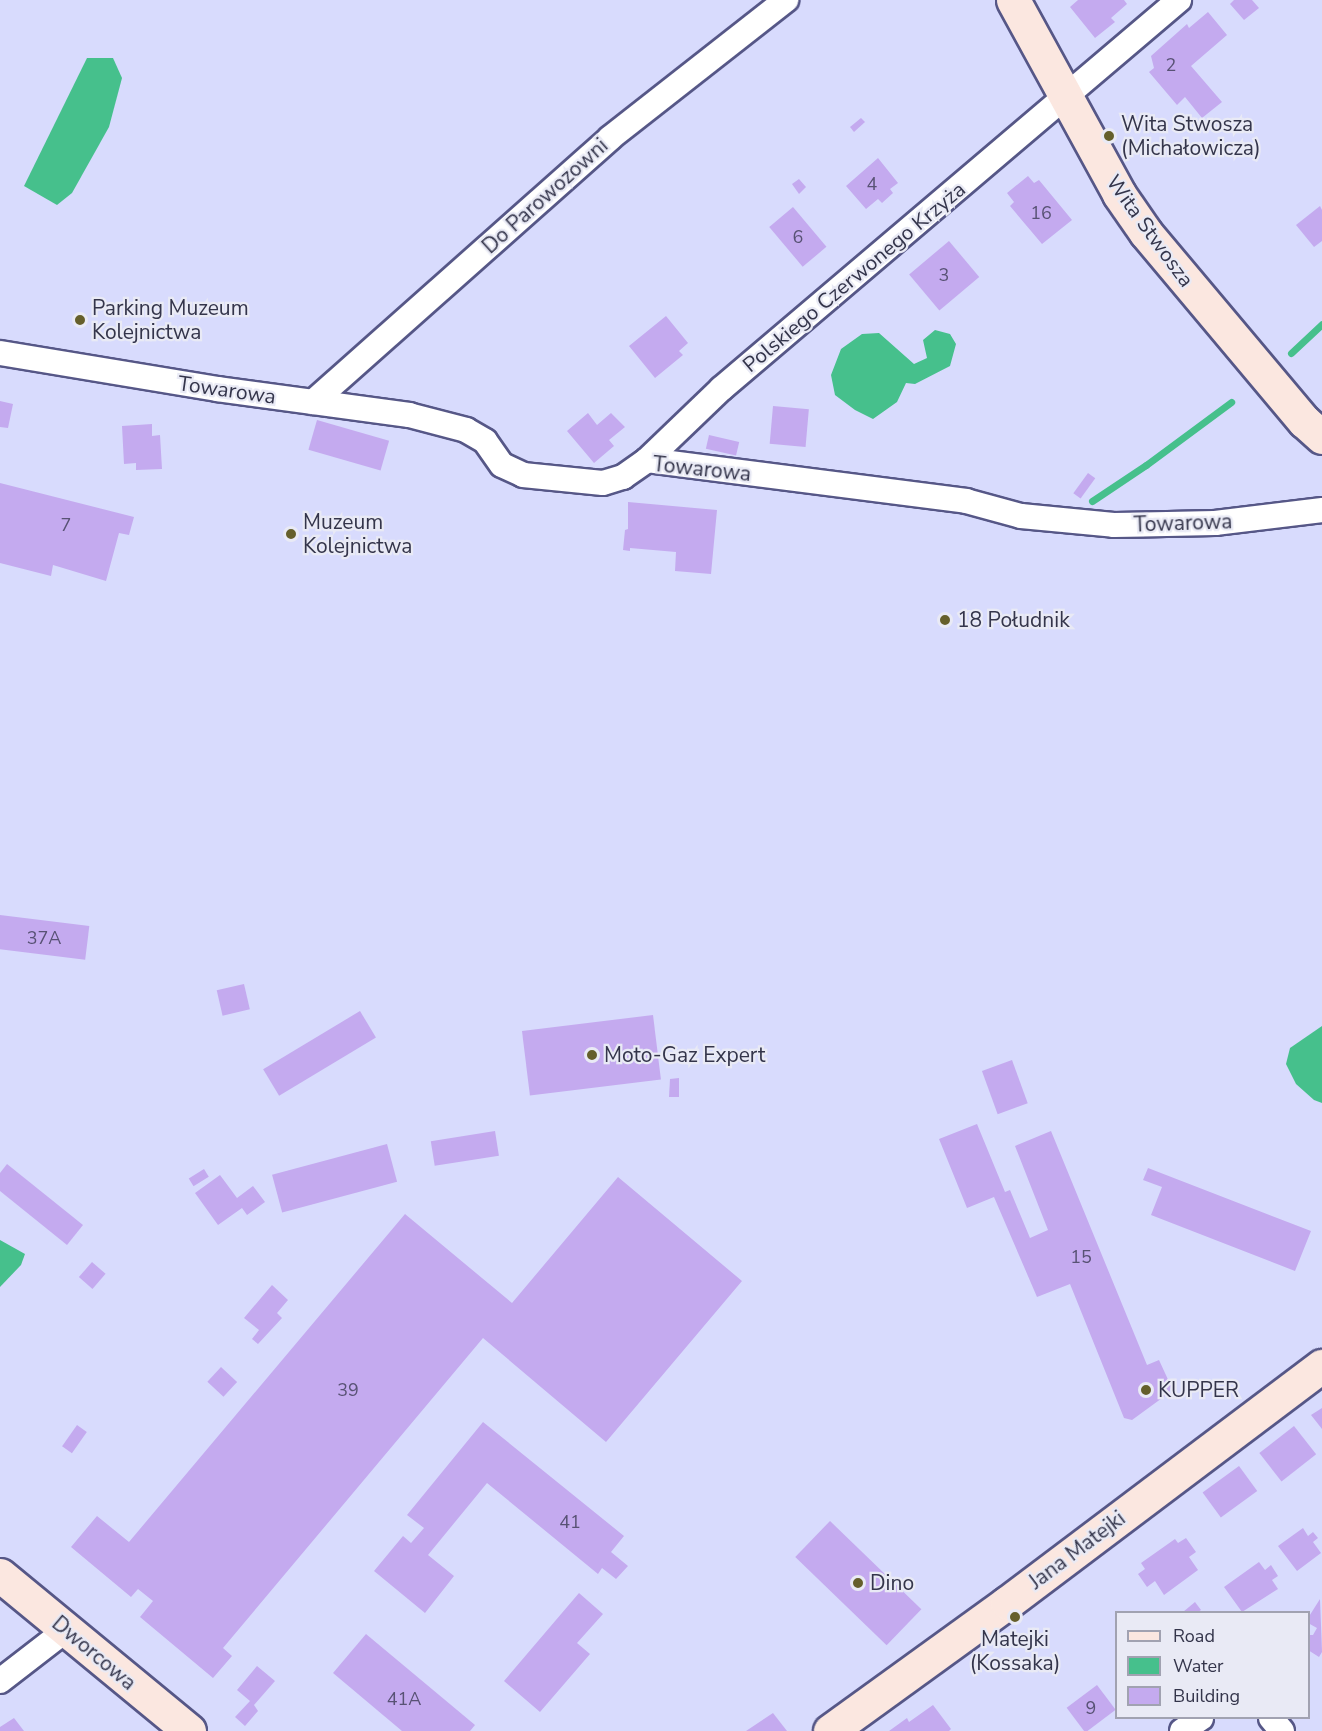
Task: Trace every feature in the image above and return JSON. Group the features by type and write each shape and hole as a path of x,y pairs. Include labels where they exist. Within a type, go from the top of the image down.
{"street":[{"name":"Do Parowozowni","path":"313,402 610,138 786,0"},
{"name":"Wita Stwosza","path":"1013,0 1119,194 1146,233 1304,421 1322,437"},
{"name":"Polskiego Czerwonego Krzyża","path":"646,460 721,389 1179,0"},
{"name":"Towarowa","path":"0,353 409,415 466,430 485,441 502,465 523,475 603,483 623,477 646,460 966,501 1021,516 1114,525 1215,523 1322,510"},
{"name":"Jana Matejki","path":"830,1731 1016,1596 1322,1366"},
{"name":"Dworcowa","path":"0,1575 189,1731"},
{"path":"0,1681 66,1630"},
{"path":"1182,1731 1200,1719"},
{"path":"1272,1719 1282,1731"}],"water":[{"path":"87,58 113,58 122,78 109,127 72,193 57,205 24,186"},
{"path":"935,330 950,334 956,344 950,366 915,384 906,383 897,402 873,419 855,410 835,395 831,375 841,349 862,334 879,333 914,364 927,358 923,340"},
{"path":"1322,1026 1322,1103 1314,1100 1296,1084 1286,1064 1290,1048"},
{"path":"0,1240 25,1254 21,1265 0,1287"}],"building":[{"path":"1078,0 1124,0 1127,4 1111,18 1115,22 1095,38 1070,7"},
{"path":"1234,0 1252,0 1259,8 1244,20 1230,4"},
{"path":"1208,12 1227,35 1191,66 1222,102 1202,118 1185,97 1177,105 1149,72 1154,68 1151,56 1187,24 1189,28"},
{"path":"861,118 865,122 854,132 850,127"},
{"path":"878,158 898,183 890,189 893,193 882,203 878,199 866,209 846,186"},
{"path":"1028,176 1034,183 1039,180 1072,220 1042,244 1010,206 1014,202 1007,193"},
{"path":"799,179 806,187 799,194 792,184"},
{"path":"1320,206 1322,241 1314,247 1296,225"},
{"path":"793,207 826,247 803,267 769,227"},
{"path":"949,241 979,277 939,310 909,274"},
{"path":"666,316 688,343 679,351 683,355 655,378 629,346"},
{"path":"0,401 13,404 8,428 0,427"},
{"path":"773,406 809,409 806,447 770,444"},
{"path":"588,413 597,425 611,413 625,427 609,440 614,446 594,463 567,431"},
{"path":"317,420 389,441 381,470 308,450"},
{"path":"152,424 152,436 160,435 162,469 136,470 136,463 124,464 122,426"},
{"path":"709,435 739,442 736,456 706,449"},
{"path":"1088,473 1095,478 1081,499 1073,493"},
{"path":"0,483 134,517 129,535 119,533 106,581 53,565 51,576 0,563"},
{"path":"628,502 717,510 711,574 675,571 676,552 630,548 630,551 623,550 625,530 628,529"},
{"path":"0,915 89,926 85,960 0,949"},
{"path":"244,984 250,1009 223,1016 217,990"},
{"path":"360,1011 376,1038 279,1096 263,1069"},
{"name":"Moto-Gaz Expert","path":"653,1015 661,1080 530,1096 522,1031"},
{"path":"1012,1060 1028,1103 998,1114 982,1071"},
{"path":"679,1078 679,1097 669,1097 670,1079"},
{"path":"977,1124 1005,1192 1010,1190 1030,1238 1048,1230 1015,1146 1051,1131 1147,1365 1159,1360 1171,1386 1169,1393 1132,1420 1124,1418 1070,1284 1037,1297 994,1197 967,1208 939,1139"},
{"path":"495,1131 499,1156 435,1166 431,1141"},
{"path":"387,1144 397,1182 282,1212 272,1175"},
{"path":"7,1164 83,1225 67,1245 0,1191 0,1173"},
{"path":"1148,1168 1311,1231 1295,1271 1151,1215 1162,1187 1143,1180"},
{"path":"204,1169 209,1177 194,1186 189,1179"},
{"path":"220,1175 237,1198 253,1186 265,1202 247,1215 242,1208 218,1225 195,1193"},
{"path":"618,1177 742,1281 606,1442 483,1338 223,1648 232,1656 213,1678 140,1617 153,1601 138,1589 131,1597 71,1547 97,1516 129,1542 405,1214 512,1303"},
{"path":"92,1262 106,1274 92,1289 79,1277"},
{"path":"272,1285 288,1300 277,1313 282,1318 258,1344 252,1339 259,1330 244,1318"},
{"path":"221,1367 237,1382 223,1397 207,1382"},
{"path":"1322,1408 1322,1429 1311,1415"},
{"path":"483,1422 624,1536 611,1552 628,1566 616,1579 602,1568 598,1574 487,1483 428,1555 454,1576 425,1613 374,1571 403,1536 411,1543 424,1528 407,1515"},
{"path":"77,1425 87,1432 72,1453 62,1446"},
{"path":"1294,1426 1316,1454 1281,1481 1259,1453"},
{"path":"1239,1466 1257,1491 1221,1518 1203,1492"},
{"name":"Dino","path":"830,1521 921,1609 887,1645 795,1557"},
{"path":"1303,1528 1308,1536 1313,1532 1318,1538 1313,1542 1321,1553 1297,1571 1278,1546"},
{"path":"1186,1538 1196,1552 1189,1557 1198,1570 1164,1595 1155,1581 1147,1587 1138,1574 1145,1569 1141,1563 1175,1539 1178,1543"},
{"path":"1259,1562 1265,1570 1271,1565 1278,1576 1272,1580 1278,1589 1244,1611 1224,1587"},
{"path":"579,1593 603,1614 577,1643 590,1654 540,1712 504,1681"},
{"path":"1320,1599 1322,1652 1319,1657 1310,1651 1310,1635 1313,1635 1317,1628 1310,1624 1310,1615"},
{"path":"1195,1602 1201,1610 1200,1611 1184,1611"},
{"path":"366,1634 475,1725 470,1731 402,1731 333,1673"},
{"path":"257,1666 275,1681 254,1705 258,1711 245,1726 235,1717 250,1701 237,1690"},
{"path":"1097,1685 1115,1710 1087,1731 1084,1731 1067,1708"},
{"path":"933,1705 951,1729 949,1731 889,1731 907,1718 909,1722"},
{"path":"773,1713 787,1731 746,1731"},
{"path":"14,1718 24,1731 0,1731 0,1727"}],"waterway":[{"path":"1291,353 1322,324"},
{"path":"1092,501 1146,465 1231,402"}],"place":[{"name":"Wita Stwosza (Michałowicza)","path":"1109,136"},
{"name":"Parking Muzeum Kolejnictwa","path":"80,320"},
{"name":"Muzeum Kolejnictwa","path":"291,534"},
{"name":"18 Południk","path":"945,620"},
{"name":"Moto-Gaz Expert","path":"592,1055"},
{"name":"KUPPER","path":"1146,1390"},
{"name":"Dino","path":"858,1583"},
{"name":"Matejki (Kossaka)","path":"1015,1617"}]}
